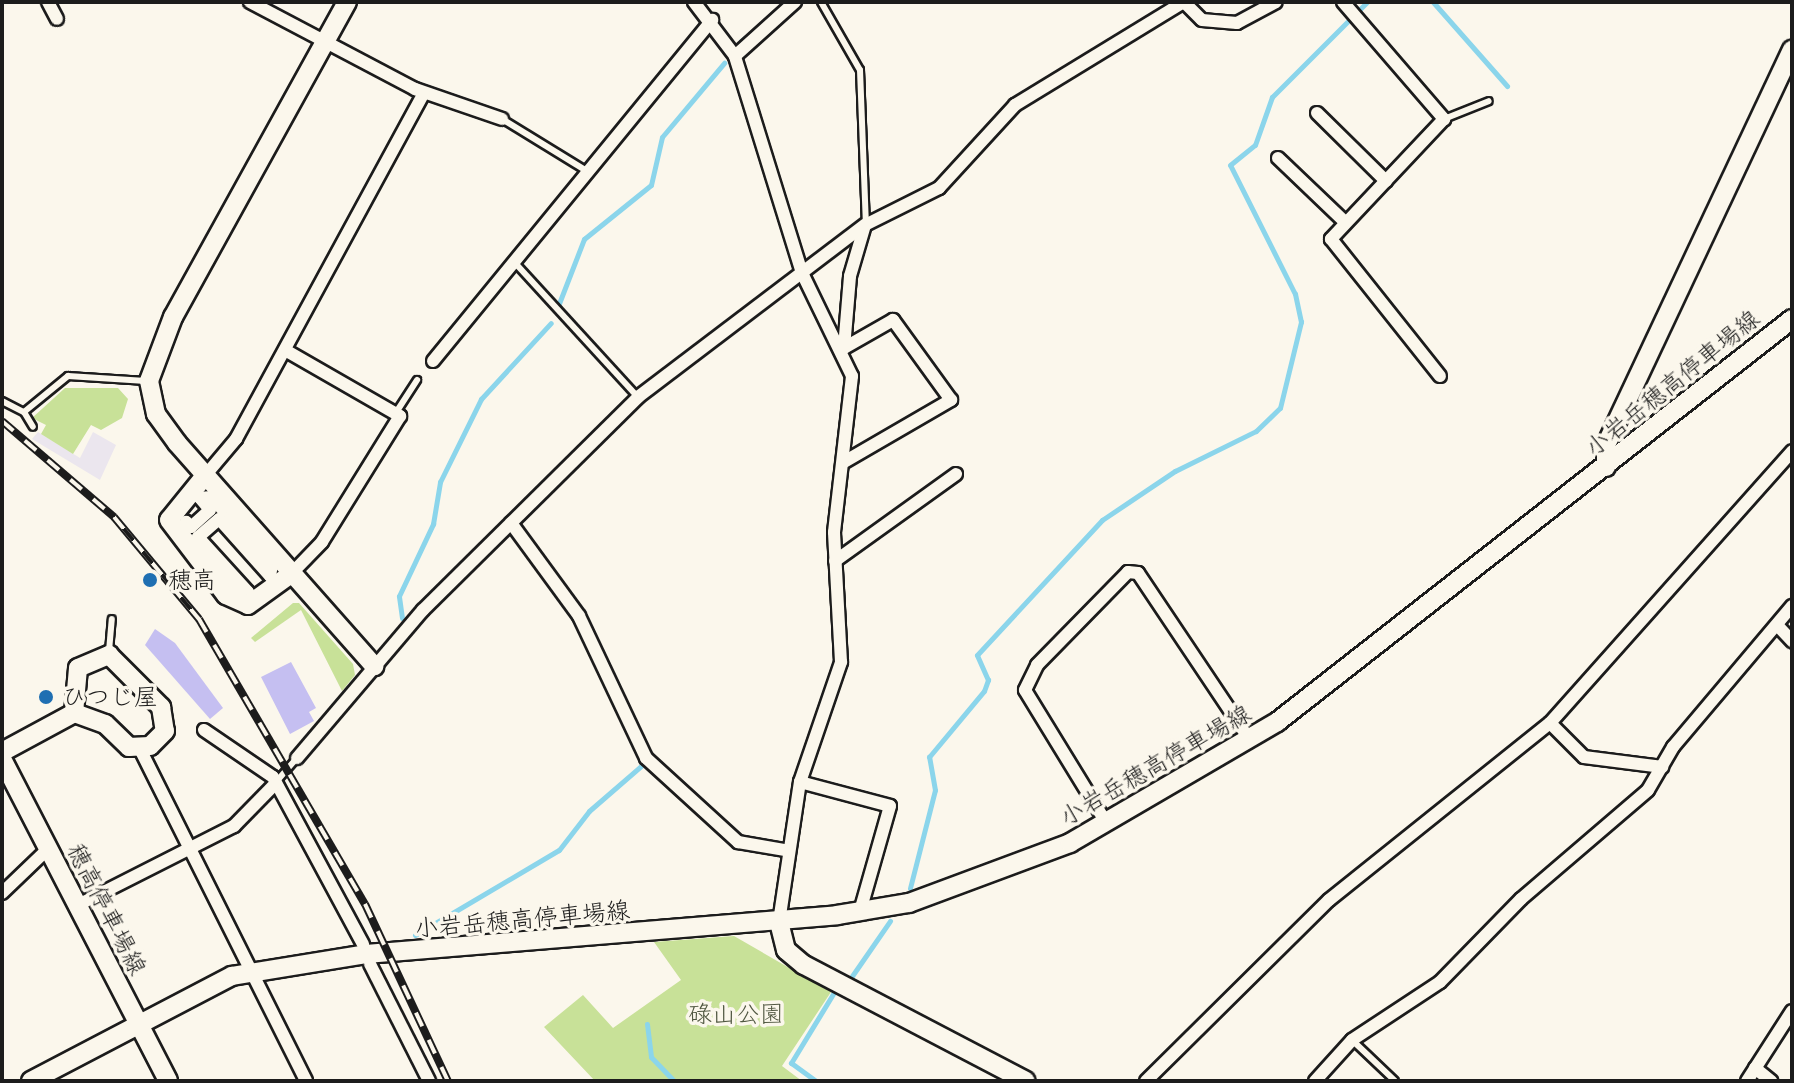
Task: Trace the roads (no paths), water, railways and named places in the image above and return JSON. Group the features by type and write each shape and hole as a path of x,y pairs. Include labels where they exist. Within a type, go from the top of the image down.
{"main road":[{"path":"347,2 319,43 173,317 149,381 156,414 204,477 282,573 374,666"},
{"path":"1606,467 1606,445 1792,50"},
{"name":"小岩岳穂高停車場線","path":"32,1081 140,1024 251,973 366,954 779,922 860,911 952,888 1107,824 1250,740 1606,467 1792,319"},
{"path":"204,477 169,520 226,595 248,605 282,573"},
{"path":"109,655 166,720 159,738 140,749 74,713 78,668 109,655"},
{"path":"2,752 74,713"},
{"name":"穂高停車場線","path":"2,759 168,1081"},
{"path":"779,922 786,950 804,965 1026,1081"}],"street":[{"path":"48,2 57,19"},
{"path":"250,2 319,43 424,93 502,119"},
{"path":"694,2 712,20 735,56 802,273 844,348 852,376 835,561 841,662 800,782 785,850 779,922"},
{"path":"735,56 795,2"},
{"path":"297,758 374,666 638,397 865,225 939,188 1015,105 1184,2 1202,20 1237,23 1276,2"},
{"path":"1343,2 1444,119 1344,221 1333,246 1440,376"},
{"path":"433,361 516,264 712,20"},
{"path":"204,477 225,457 424,93"},
{"path":"1317,113 1386,181"},
{"path":"1278,158 1344,221"},
{"path":"844,348 850,276 865,225"},
{"path":"844,348 893,320 951,400 844,462"},
{"path":"282,573 322,542 398,424 397,411 285,350"},
{"path":"1146,1081 1329,900 1550,723 1792,451"},
{"path":"835,561 956,474"},
{"path":"211,497 282,573 219,519 198,537 248,592 233,590 182,533 186,522 191,527 210,510 200,498 211,497"},
{"path":"511,523 579,616 646,758 738,842 785,850"},
{"path":"1107,824 1025,690 1037,665 1128,572 1138,573 1250,740"},
{"path":"1315,1081 1352,1040 1440,982 1521,899 1648,790 1662,767 1792,606"},
{"path":"1778,626 1792,641"},
{"path":"1550,723 1584,757 1662,767"},
{"path":"204,730 264,766 363,944"},
{"path":"140,749 185,848 306,1081"},
{"path":"800,782 890,806 860,911"},
{"path":"78,905 185,848 234,826 275,784"},
{"path":"2,893 49,848"},
{"path":"370,964 429,1081"},
{"path":"1747,1081 1792,1011"},
{"path":"1755,1068 1771,1081"}],"lane":[{"path":"821,2 860,70 865,225"},
{"path":"1444,119 1489,101"},
{"path":"502,119 590,173"},
{"path":"516,264 638,397"},
{"path":"24,412 68,376 149,381"},
{"path":"397,411 417,380"},
{"path":"2,401 24,412 33,427"},
{"path":"109,655 112,619"},
{"path":"275,784 297,758"},
{"path":"1352,1040 1395,1081"}],"waterway":[{"path":"910,888 935,790 929,757 984,691 988,680 977,655 1102,520 1175,471 1256,431 1280,408 1301,322 1295,294 1230,165 1255,145 1272,97 1367,2"},
{"path":"1433,2 1507,86"},
{"path":"741,41 757,29"},
{"path":"558,306 584,239 651,185 662,137 724,63"},
{"path":"402,618 399,596 433,524 440,482 481,399 551,323"},
{"path":"415,935 559,850 589,811 641,766"},
{"path":"852,976 890,921"},
{"path":"816,1081 791,1063 833,994"},
{"path":"647,1024 651,1057 674,1081"}],"railway":[{"path":"2,421 114,517 199,619 365,904 448,1081"}],"place":[{"name":"穂高","path":"150,580"},
{"name":"ひつじ屋","path":"46,697"}],"park label":[{"name":"碌山公園","path":"736,1014"}]}
